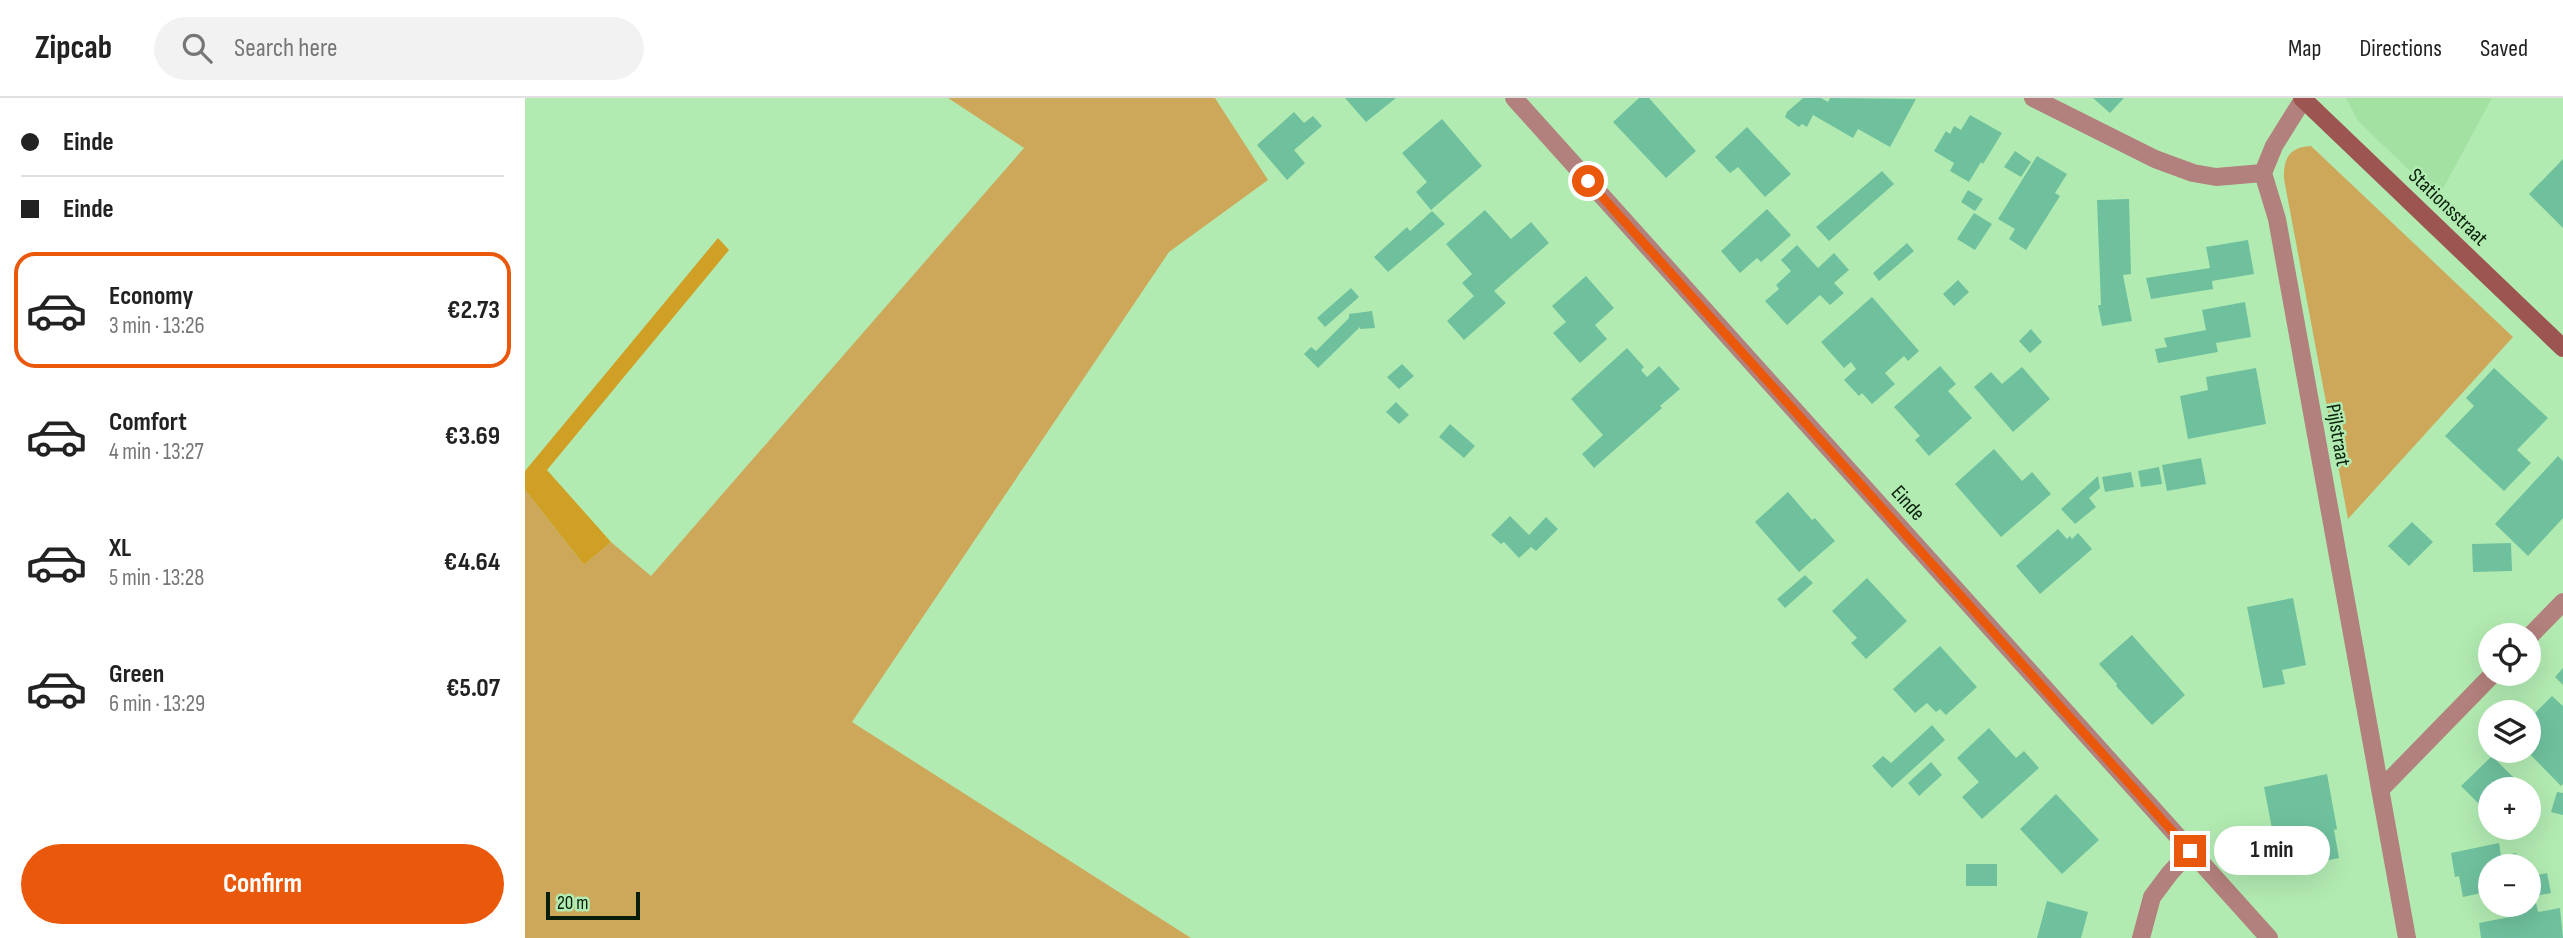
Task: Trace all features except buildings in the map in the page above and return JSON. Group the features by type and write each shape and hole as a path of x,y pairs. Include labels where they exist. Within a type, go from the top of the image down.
{"main road":[{"name":"Stationsstraat","path":"2303,99 2563,348"}],"street":[{"name":"Einde","path":"1514,98 2269,938"},
{"path":"2033,98 2155,159 2193,173 2216,177 2263,173 2274,146 2303,99"},
{"name":"Pijlstraat","path":"2263,173 2277,219 2407,938"},
{"path":"2541,625 2563,602"},
{"path":"2381,790 2481,686"},
{"path":"2141,938 2152,897 2190,851"}],"shaded area":[{"path":"948,98 1215,98 1268,180 1169,252 852,722 1191,938 525,938 525,490 584,565 611,542 651,576 1024,148"},
{"path":"2346,98 2492,98 2438,198 2358,121"},
{"path":"2311,146 2513,337 2348,519 2284,179 2289,155 2293,151"},
{"path":"718,238 729,250 547,470 611,542 584,565 525,490 525,471"}],"route":[{"path":"1588,181 2190,851"}]}
